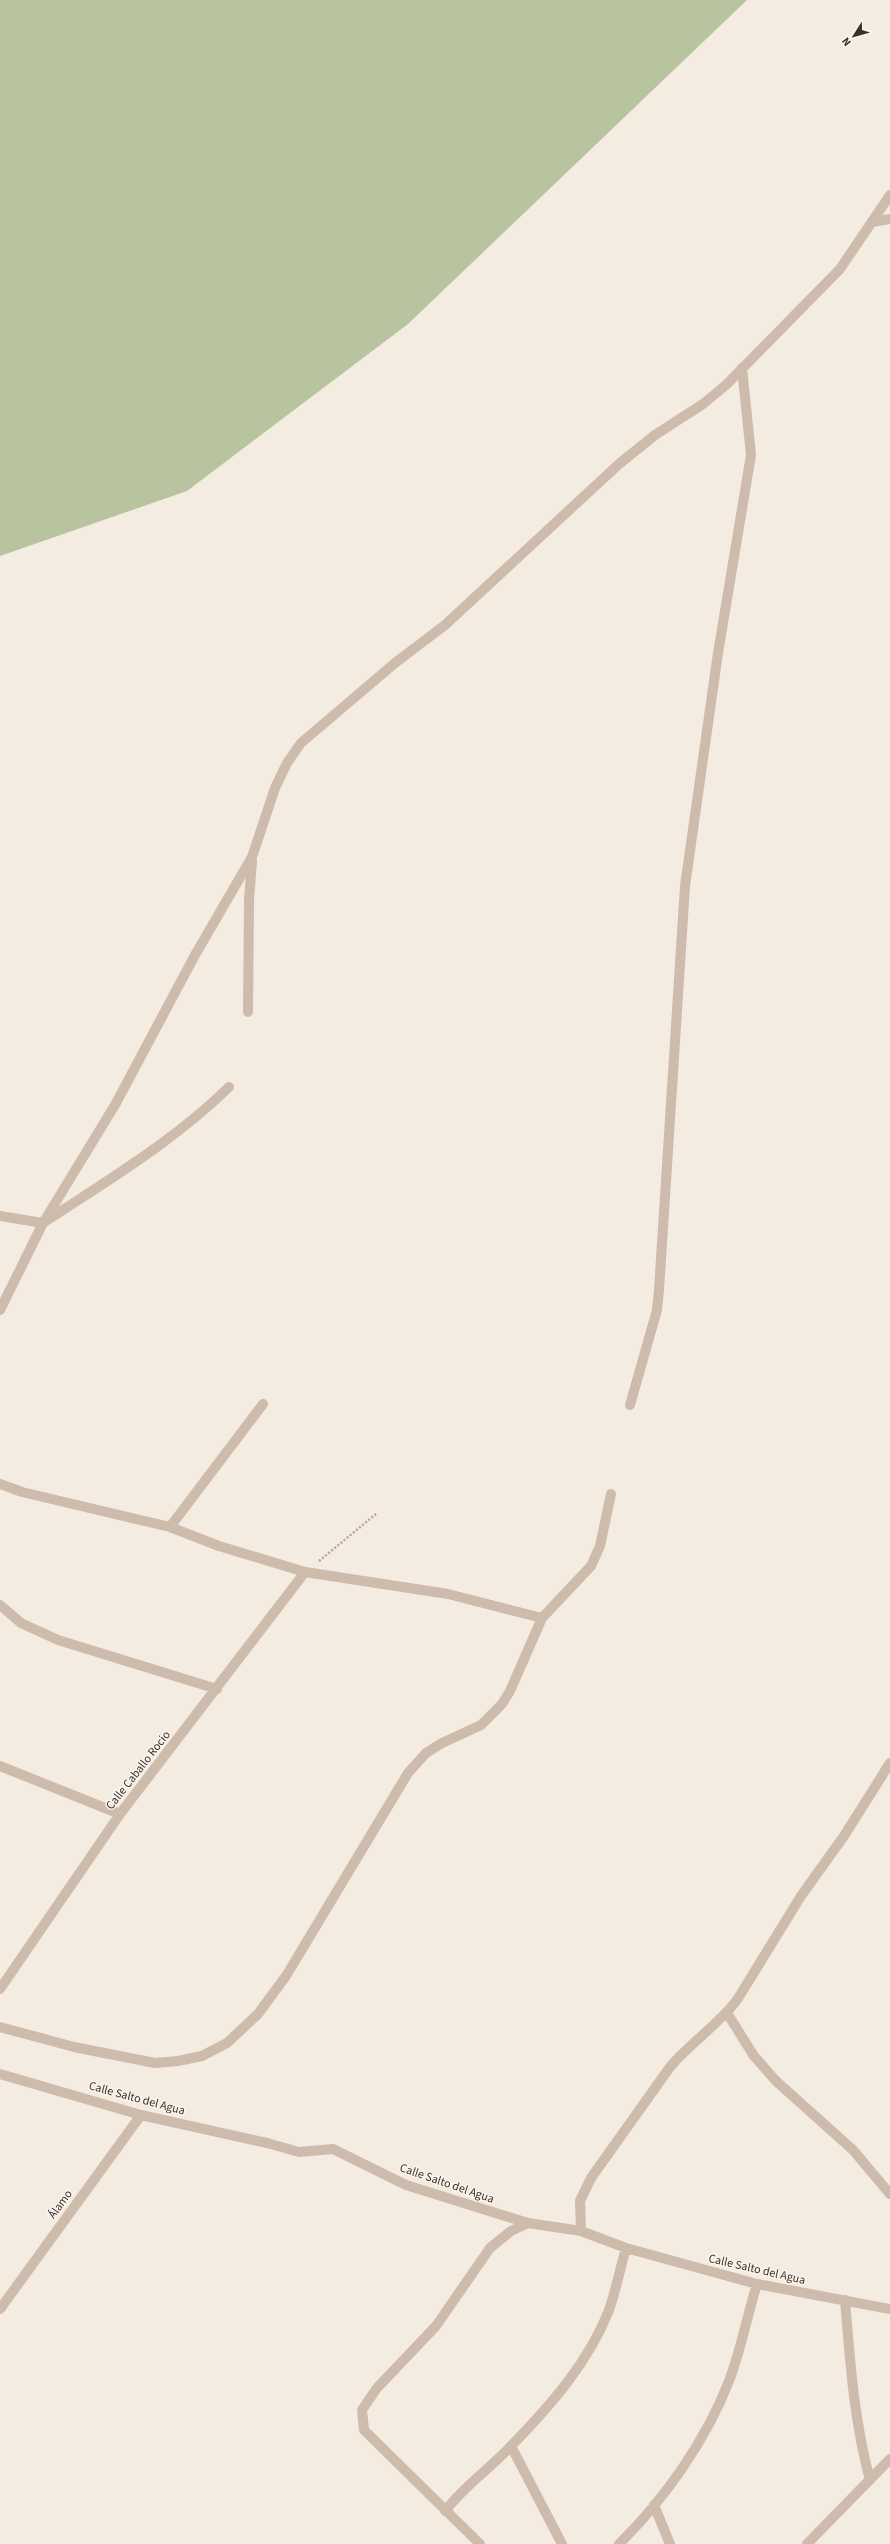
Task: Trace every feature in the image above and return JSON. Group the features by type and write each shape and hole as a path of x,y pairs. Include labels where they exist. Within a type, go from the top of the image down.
{"street":[{"path":"0,1310 43,1223 115,1104 195,955 252,857 275,788 287,763 301,743 395,663 445,625 619,464 655,435 703,404 726,385 840,269 890,195"},
{"path":"873,222 890,219"},
{"path":"630,1405 657,1310 662,1212 685,886 719,646 751,455 742,368"},
{"path":"248,1012 249,900 252,857"},
{"path":"0,1216 43,1223 172,1138 198,1117 229,1087"},
{"path":"170,1527 263,1404"},
{"path":"0,1484 22,1492 170,1527 219,1546 304,1572 448,1594 542,1618"},
{"path":"0,2028 74,2048 155,2063 178,2061 202,2056 228,2043 242,2031 262,2008 286,1976 408,1773 418,1760 442,1743 481,1725 502,1704 510,1691 542,1618 591,1566 600,1546 611,1494"},
{"name":"Calle Caballo Rocio","path":"0,1989 120,1814 217,1689 304,1572"},
{"path":"0,1605 21,1623 58,1640 217,1689"},
{"path":"580,2231 580,2201 591,2178 683,2052 727,2013 801,1896 844,1836 890,1764"},
{"path":"0,1766 120,1814"},
{"path":"727,2013 754,2056 776,2081 853,2150 890,2194"},
{"name":"Calle Salto del Agua","path":"0,2074 141,2115 267,2143 298,2152 333,2149 406,2185 528,2223 580,2231 626,2248 757,2284 890,2309"},
{"name":"Álamo","path":"0,2309 141,2115"},
{"path":"480,2544 364,2430 362,2410 377,2388 436,2326 490,2248 511,2231 528,2223"},
{"path":"445,2511 472,2480 512,2446 570,2378 585,2358 609,2309 626,2248"},
{"path":"619,2544 654,2505 694,2449 729,2381 757,2284"},
{"path":"845,2300 860,2443 870,2480"},
{"path":"512,2446 562,2544"},
{"path":"807,2544 890,2459"},
{"path":"654,2505 670,2544"}],"path":[{"path":"304,1572 376,1514"}],"green space":[{"path":"0,0 747,0 408,324 187,491 0,556"}]}
